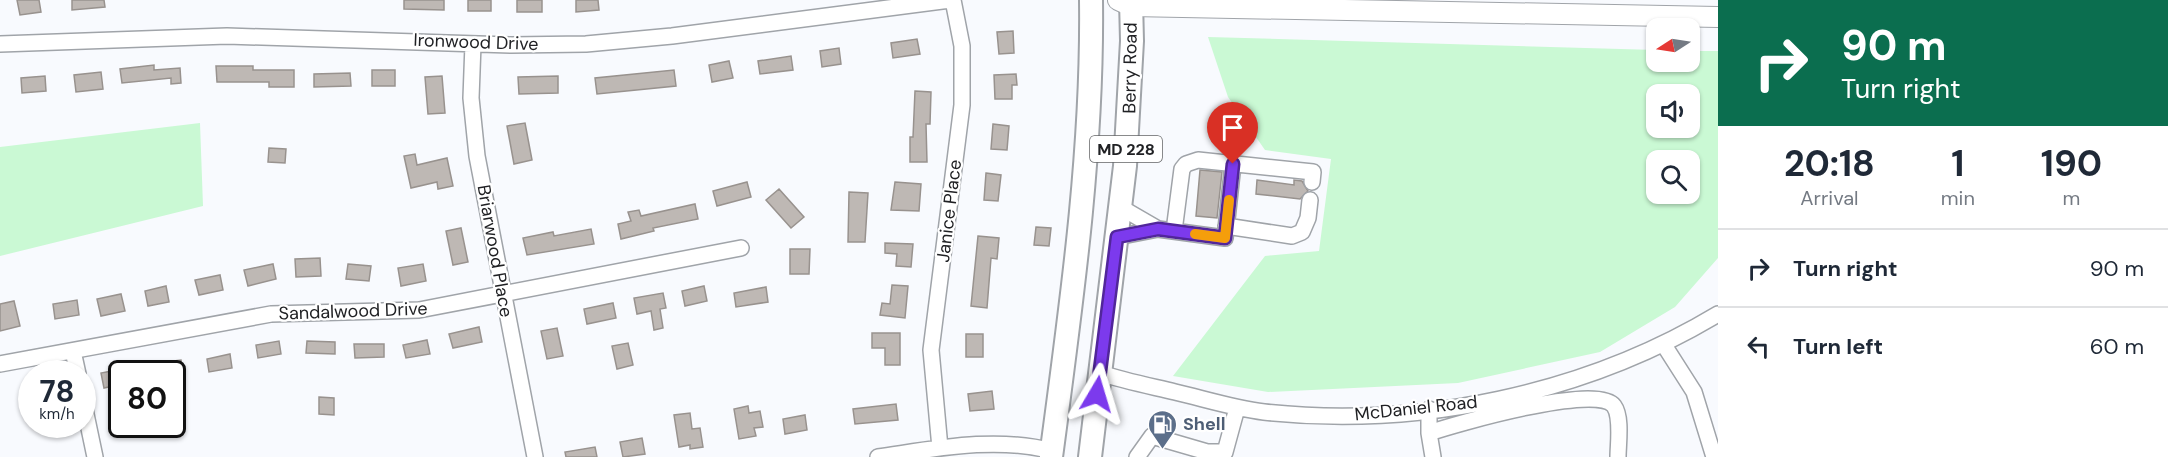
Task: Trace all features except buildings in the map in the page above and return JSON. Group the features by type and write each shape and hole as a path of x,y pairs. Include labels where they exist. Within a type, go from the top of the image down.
{"highway":[{"name":"MD 228","path":"1056,455 1090,101 1091,0"},
{"name":"Berry Road","path":"1090,457 1129,120 1126,2"}],"main road":[{"path":"1126,2 1718,17"}],"street":[{"name":"Ironwood Drive","path":"0,44 227,36 561,45 646,39 952,0"},
{"name":"Janice Place","path":"940,448 931,350 962,105 962,46 952,0"},
{"name":"Briarwood Place","path":"473,44 470,72 473,123 502,295 535,457"},
{"path":"1174,231 1182,169 1186,164 1198,160 1313,172 1312,182"},
{"path":"1117,237 1158,229 1225,238 1233,164"},
{"path":"1226,226 1292,236 1302,232 1308,218 1310,200"},
{"path":"1120,207 1158,229"},
{"name":"Sandalwood Drive","path":"0,364 279,313 407,312 741,248"},
{"name":"McDaniel Road","path":"1100,373 1238,408 1294,414 1332,415 1430,409 1535,393 1575,381 1664,345 1718,314"},
{"path":"1664,345 1694,392 1714,457"},
{"path":"73,351 75,360"},
{"path":"1429,433 1507,412 1565,401 1599,399 1609,402 1616,412 1618,457"},
{"path":"1137,457 1152,436 1207,452 1233,455 1238,408"},
{"path":"1430,409 1429,433 1433,457"},
{"path":"91,438 95,457"},
{"path":"878,457 940,448 993,445 1027,446 1056,455"}],"green space":[{"path":"1208,37 1646,50 1646,72 1700,72 1700,51 1718,51 1718,258 1675,307 1600,352 1458,383 1268,392 1173,376 1265,256 1319,251 1331,159 1265,150 1228,97"},
{"path":"200,123 203,206 0,256 0,147"}],"slow traffic":[{"path":"1195,234 1225,238 1229,200"}],"place":[{"name":"Shell","path":"1162,450"}],"route":[{"path":"1097,394 1117,237 1158,229 1225,238 1233,164"}]}
